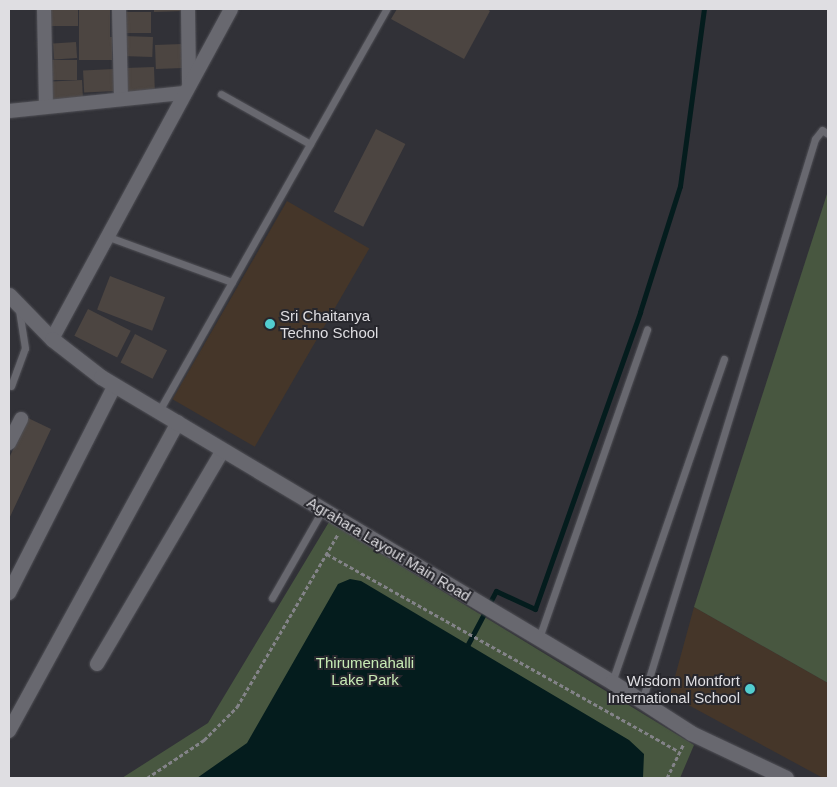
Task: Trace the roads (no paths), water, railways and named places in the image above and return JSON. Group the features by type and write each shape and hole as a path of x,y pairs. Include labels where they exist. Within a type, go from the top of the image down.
{"street":[{"path":"44,9 46,107"},
{"path":"119,9 121,99"},
{"path":"187,88 188,9"},
{"path":"52,339 105,236 231,9"},
{"path":"9,111 121,99 187,88"},
{"name":"Agrahara Layout Main Road","path":"13,299 52,339 115,385 612,682 691,733 782,777"},
{"path":"9,593 115,385"},
{"path":"9,444 20,419"},
{"path":"9,731 178,422"},
{"path":"97,664 223,450"}],"lane":[{"path":"159,411 386,9"},
{"path":"221,94 310,144"},
{"path":"642,702 815,139 822,130 828,134"},
{"path":"105,236 232,282"},
{"path":"11,386 25,348 13,299"},
{"path":"539,639 647,329"},
{"path":"612,682 724,359"},
{"path":"272,598 323,509"}],"waterway":[{"path":"468,644 496,591 535,609 640,312 680,186 704,9"}],"place":[{"name":"Sri Chaitanya Techno School","path":"270,324"},
{"name":"Wisdom Montfort International School","path":"750,689"}],"park label":[{"name":"Thirumenahalli Lake Park","path":"365,670"}]}
